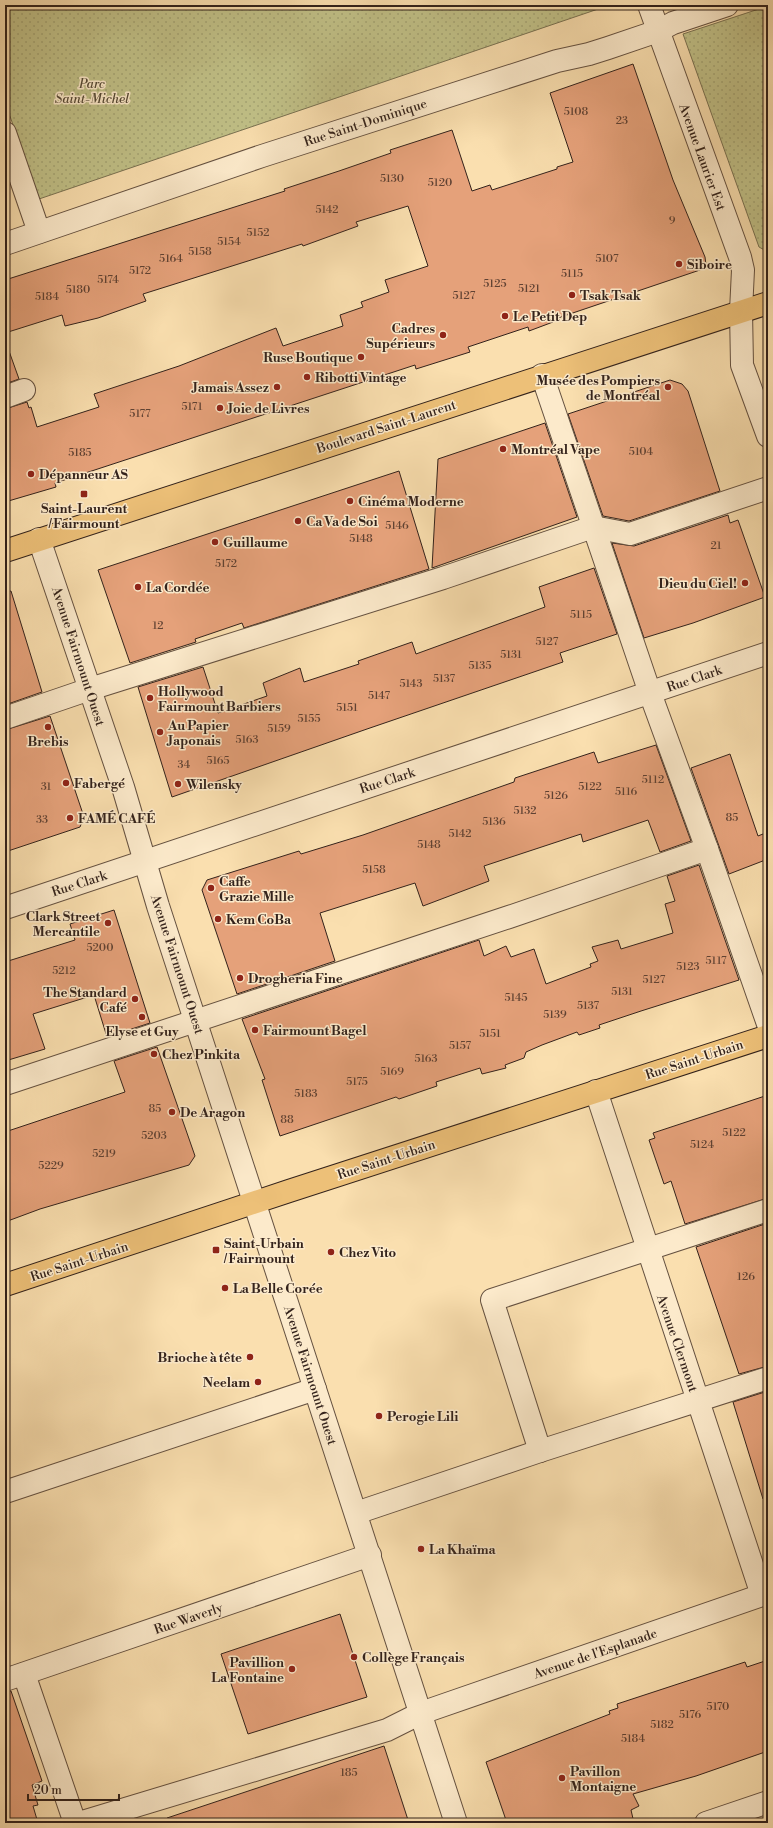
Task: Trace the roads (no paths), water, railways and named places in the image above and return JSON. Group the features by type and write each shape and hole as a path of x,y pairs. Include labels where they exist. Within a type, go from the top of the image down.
{"main road":[{"name":"Boulevard Saint-Laurent","path":"5,551 768,303"},
{"name":"Rue Saint-Urbain","path":"5,1285 768,1036"}],"street":[{"name":"Avenue Laurier Est","path":"649,5 740,257 743,270 741,311 742,366 768,436"},
{"name":"Rue Saint-Dominique","path":"5,244 270,153 557,61 589,54 658,31 673,23 727,5"},
{"path":"5,133 39,232"},
{"path":"542,376 592,527 768,1024"},
{"path":"5,718 90,689 443,578 592,527 630,534 768,488"},
{"name":"Avenue Fairmount Ouest","path":"39,539 123,787 196,1021 456,1823"},
{"name":"Rue Clark","path":"5,908 768,653"},
{"path":"5,1084 510,918 707,849"},
{"name":"Avenue Clermont","path":"596,1091 697,1400 765,1594"},
{"path":"540,1451 492,1300 768,1210"},
{"path":"356,1513 540,1451 768,1378"},
{"path":"5,1492 315,1388"},
{"name":"Rue Waverly","path":"15,1677 370,1554"},
{"name":"Avenue de l'Esplanade","path":"79,1823 387,1730 421,1713 765,1594"},
{"path":"15,1677 75,1823"},
{"path":"706,1823 768,1802"}],"place":[{"name":"Siboire","path":"679,264"},
{"name":"Tsak Tsak","path":"572,295"},
{"name":"Le Petit Dep","path":"505,316"},
{"name":"Cadres Supérieurs","path":"443,335"},
{"name":"Ruse Boutique","path":"361,357"},
{"name":"Ribotti Vintage","path":"307,377"},
{"name":"Jamais Assez","path":"277,387"},
{"name":"Musée des Pompiers de Montréal","path":"668,387"},
{"name":"Joie de Livres","path":"220,408"},
{"name":"Montréal Vape","path":"503,449"},
{"name":"Dépanneur AS","path":"31,474"},
{"name":"Saint-Laurent / Fairmount","path":"84,494"},
{"name":"Cinéma Moderne","path":"350,501"},
{"name":"Ca Va de Soi","path":"298,521"},
{"name":"Guillaume","path":"215,542"},
{"name":"Dieu du Ciel!","path":"745,583"},
{"name":"La Cordée","path":"138,587"},
{"name":"Hollywood Fairmount Barbiers","path":"150,698"},
{"name":"Brebis","path":"48,727"},
{"name":"Au Papier Japonais","path":"160,732"},
{"name":"Fabergé","path":"66,783"},
{"name":"Wilensky","path":"178,784"},
{"name":"FAMÉ CAFÉ","path":"70,818"},
{"name":"Caffe Grazie Mille","path":"211,888"},
{"name":"Kem CoBa","path":"218,919"},
{"name":"Clark Street Mercantile","path":"108,923"},
{"name":"Drogheria Fine","path":"240,978"},
{"name":"The Standard Café","path":"135,999"},
{"name":"Elyse et Guy","path":"142,1017"},
{"name":"Fairmount Bagel","path":"255,1030"},
{"name":"Chez Pinkita","path":"154,1054"},
{"name":"De Aragon","path":"172,1112"},
{"name":"Saint-Urbain / Fairmount","path":"216,1250"},
{"name":"Chez Vito","path":"331,1252"},
{"name":"La Belle Corée","path":"225,1288"},
{"name":"Brioche à tête","path":"250,1357"},
{"name":"Neelam","path":"258,1382"},
{"name":"Perogie Lili","path":"379,1416"},
{"name":"La Khaïma","path":"421,1549"},
{"name":"Collège Français","path":"354,1657"},
{"name":"Pavillion La Fontaine","path":"292,1669"},
{"name":"Pavillon Montaigne","path":"562,1778"}],"park label":[{"name":"Parc Saint-Michel","path":"92,90"}]}
